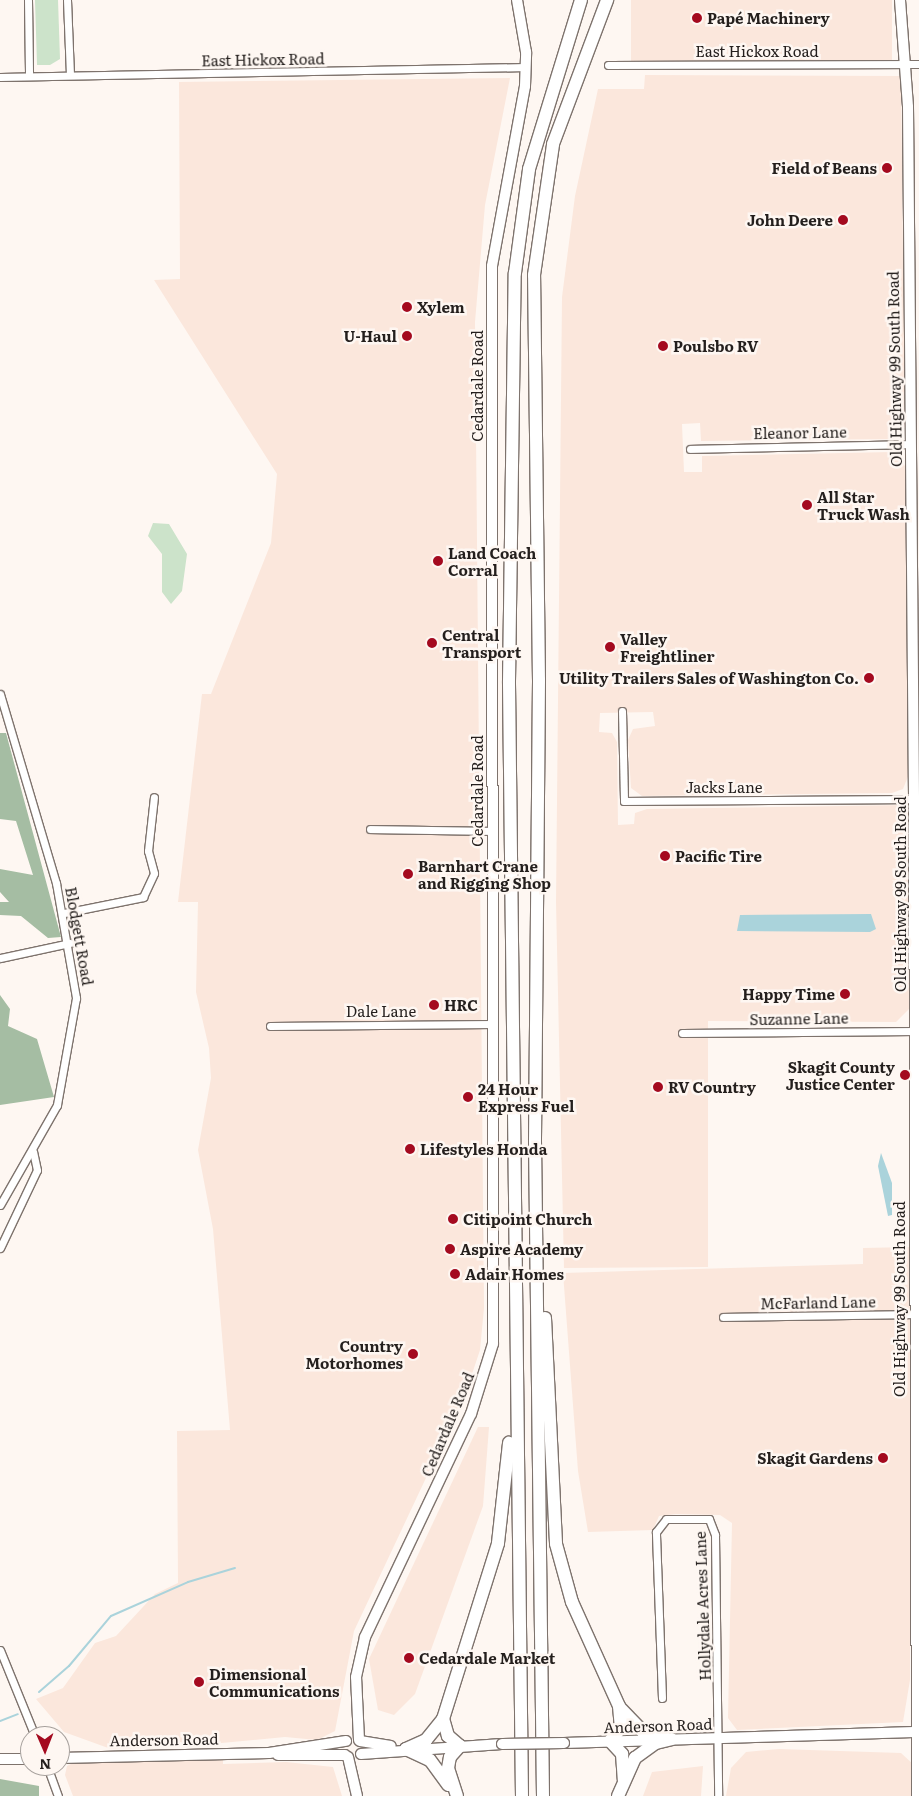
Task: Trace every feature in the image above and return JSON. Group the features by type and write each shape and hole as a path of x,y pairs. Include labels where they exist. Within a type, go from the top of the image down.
{"highway":[{"path":"522,1796 515,1331 510,681 515,273 529,169 582,0"},
{"path":"543,1796 535,1140 539,680 534,274 554,144 607,0"},
{"path":"535,1140 556,1544 572,1602 619,1706 642,1732 672,1740"},
{"path":"404,1749 426,1740 443,1719 502,1526 515,1331"},
{"path":"619,1706 621,1728 610,1741 622,1754 624,1780"},
{"path":"443,1719 448,1736 460,1746 450,1757 448,1768 456,1796"},
{"path":"618,1796 624,1780 642,1752 672,1740"},
{"path":"404,1749 435,1764 456,1796"}],"street":[{"path":"28,0 29,76"},
{"path":"67,0 70,75"},
{"name":"Cedardale Road","path":"353,1740 356,1677 365,1637 471,1414 493,1344 492,266 526,67 517,0"},
{"path":"900,0 906,65"},
{"name":"East Hickox Road","path":"608,65 919,64"},
{"name":"Old Highway 99 South Road","path":"906,65 914,255 910,444 914,799 917,895 915,1030 914,1732"},
{"name":"East Hickox Road","path":"0,76 526,67"},
{"name":"Eleanor Lane","path":"690,448 910,444"},
{"name":"Blodgett Road","path":"0,694 64,913 70,943 76,998 66,1070 57,1106 33,1151 0,1205"},
{"name":"Jacks Lane","path":"622,711 624,801 914,799"},
{"path":"64,913 130,903 147,892 154,873 148,851 154,797"},
{"path":"370,829 492,831"},
{"path":"0,958 70,943"},
{"name":"Dale Lane","path":"270,1026 492,1024"},
{"name":"Suzanne Lane","path":"682,1033 915,1030"},
{"path":"0,1248 36,1170 33,1151"},
{"name":"McFarland Lane","path":"723,1317 914,1314"},
{"name":"Hollydale Acres Lane","path":"662,1698 656,1532 666,1519 709,1519 715,1529 720,1738"},
{"path":"0,1650 31,1726"},
{"path":"914,1732 917,1796"},
{"name":"Anderson Road","path":"70,1758 269,1753 347,1756 404,1749 502,1744 914,1732"},
{"path":"718,1796 720,1738"},
{"path":"353,1740 360,1755 355,1780"},
{"path":"353,1740 347,1756 355,1780 357,1796"},
{"name":"Anderson Road","path":"269,1753 353,1740 404,1749"},
{"path":"0,1759 20,1759"},
{"path":"51,1776 58,1796"}],"shaded area":[{"path":"631,0 892,0 892,65 631,65"},
{"path":"645,75 901,76 905,427 893,439 701,441 700,423 682,424 684,472 702,472 702,456 891,452 900,458 906,468 909,774 903,789 892,793 642,796 631,788 628,740 633,729 655,726 653,712 600,713 599,732 612,733 617,742 618,825 634,824 635,813 647,809 908,805 909,1009 896,1022 708,1021 708,1267 564,1268 556,902 562,297 575,196 598,89 644,89"},
{"path":"510,78 485,205 475,322 484,1308 480,1350 465,1395 354,1631 335,1731 317,1740 285,1737 179,1747 179,1740 144,1741 144,1748 111,1749 70,1734 70,1726 59,1726 36,1699 63,1688 95,1643 116,1636 155,1594 178,1583 177,1431 230,1430 213,1229 198,1150 211,1078 209,1048 196,992 198,902 178,902 202,694 211,694 271,543 277,474 154,280 180,279 179,82"},
{"path":"910,1247 910,1680 903,1722 737,1730 728,1718 732,1523 720,1515 676,1514 659,1516 653,1530 588,1532 578,1471 563,1273 863,1264 863,1248"},
{"path":"478,1427 489,1427 483,1506 415,1694 394,1715 378,1710 369,1659"},
{"path":"779,1749 901,1753 914,1765 914,1796 726,1796 731,1768 746,1752"},
{"path":"223,1758 223,1764 286,1762 333,1767 342,1796 73,1796 65,1776 70,1776 70,1764 75,1762"},
{"path":"703,1766 701,1796 643,1796 652,1772"}],"green space":[{"path":"35,0 58,0 60,59 50,65 37,65"},
{"path":"153,523 169,524 187,554 182,591 171,604 162,592 162,554 148,536"},
{"path":"0,733 6,733 61,937 48,938 21,916 0,915 0,902 9,902 0,892 0,869 33,875 16,821 0,819"},
{"path":"0,995 10,1009 8,1026 37,1039 54,1097 0,1105"},
{"path":"0,1779 39,1786 39,1796 0,1796"}],"water":[{"path":"871,914 876,929 870,932 737,931 740,915"},
{"path":"881,1153 892,1183 892,1215 888,1216 878,1166"}],"waterway":[{"path":"39,1692 69,1666 111,1616 188,1582 235,1568"},
{"path":"0,1721 18,1714"}],"place":[{"name":"Papé Machinery","path":"697,18"},
{"name":"Field of Beans","path":"887,168"},
{"name":"John Deere","path":"843,220"},
{"name":"Xylem","path":"407,307"},
{"name":"U-Haul","path":"407,336"},
{"name":"Poulsbo RV","path":"663,346"},
{"name":"All Star Truck Wash","path":"807,505"},
{"name":"Land Coach Corral","path":"438,561"},
{"name":"Central Transport","path":"432,643"},
{"name":"Valley Freightliner","path":"610,647"},
{"name":"Utility Trailers Sales of Washington Co.","path":"869,678"},
{"name":"Pacific Tire","path":"665,856"},
{"name":"Barnhart Crane and Rigging Shop","path":"408,874"},
{"name":"Happy Time","path":"845,994"},
{"name":"HRC","path":"434,1005"},
{"name":"Skagit County Justice Center","path":"905,1075"},
{"name":"RV Country","path":"658,1087"},
{"name":"24 Hour Express Fuel","path":"468,1097"},
{"name":"Lifestyles Honda","path":"410,1149"},
{"name":"Citipoint Church","path":"453,1219"},
{"name":"Aspire Academy","path":"450,1249"},
{"name":"Adair Homes","path":"455,1274"},
{"name":"Country Motorhomes","path":"413,1354"},
{"name":"Skagit Gardens","path":"883,1458"},
{"name":"Cedardale Market","path":"409,1658"},
{"name":"Dimensional Communications","path":"199,1682"}]}
